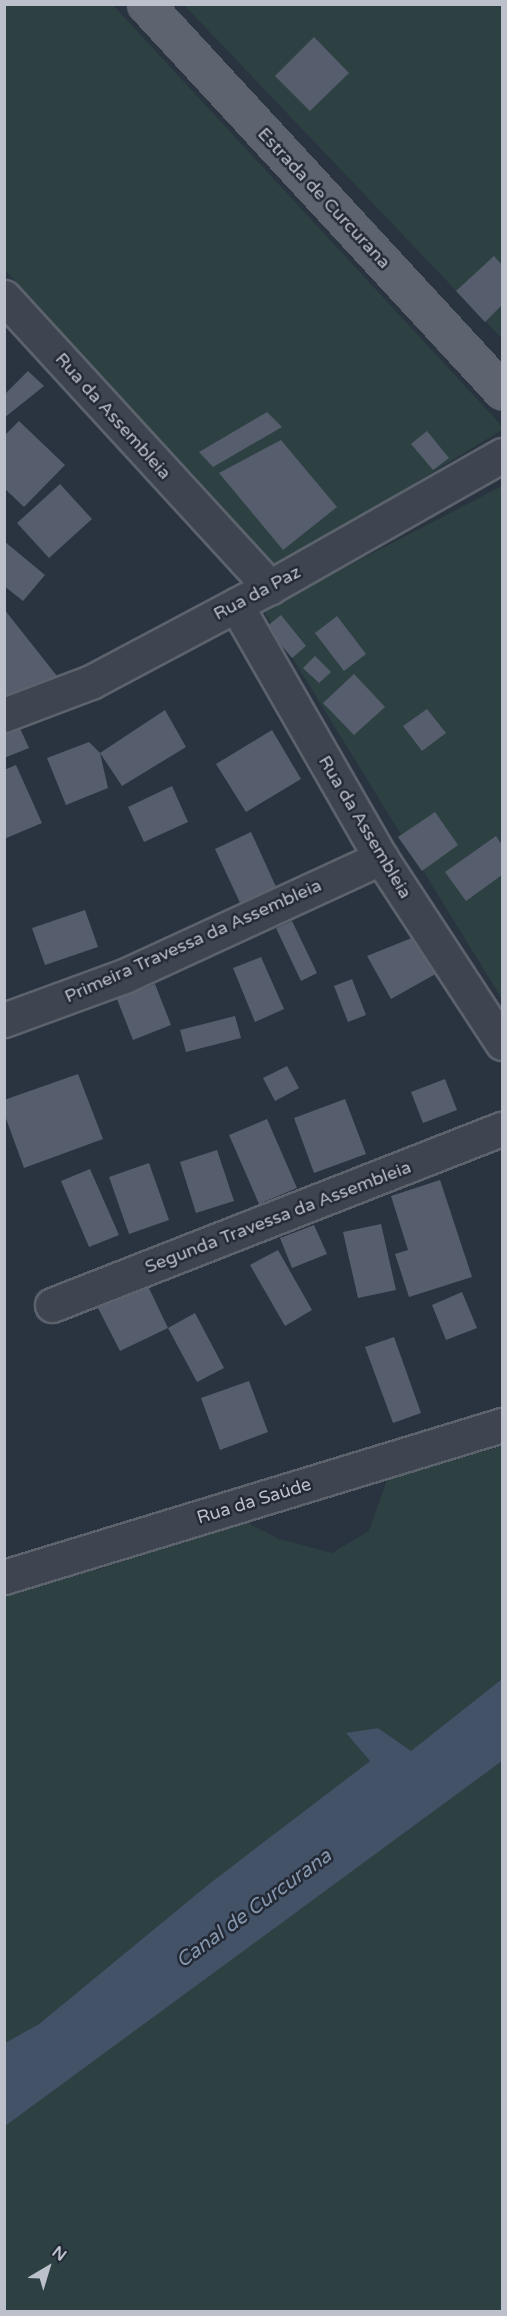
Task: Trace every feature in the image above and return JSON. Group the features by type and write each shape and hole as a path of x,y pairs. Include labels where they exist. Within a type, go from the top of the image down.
{"main road":[{"name":"Estrada de Curcurana","path":"145,4 502,391"}],"street":[{"name":"Rua da Assembleia","path":"4,297 270,587"},
{"name":"Rua da Paz","path":"4,715 91,682 270,587 502,455"},
{"name":"Rua da Assembleia","path":"236,605 381,858 502,1043"},
{"name":"Primeira Travessa da Assembleia","path":"4,1020 124,976 381,858"},
{"name":"Segunda Travessa da Assembleia","path":"52,1305 502,1129"},
{"name":"Rua da Saúde","path":"4,1577 502,1425"}],"shaded area":[{"path":"5,5 113,5 502,426 502,430 277,567 5,270"},
{"path":"184,5 502,5 502,339"},
{"path":"502,486 502,999 263,610"},
{"path":"502,1446 502,1679 411,1751 378,1728 347,1734 370,1761 209,1884 39,2024 5,2043 5,1595 103,1568 244,1521 279,1539 332,1553 369,1531 387,1480"},
{"path":"502,1761 502,2311 5,2311 4,2126"}],"water":[{"name":"Canal de Curcurana","path":"502,1679 502,1761 5,2126 5,2043 39,2024 209,1884 370,1761 346,1733 378,1728 411,1751"}],"building":[{"path":"314,37 349,73 310,111 275,76"},
{"path":"494,256 502,265 502,305 485,322 456,291"},
{"path":"28,371 44,386 4,418 4,395"},
{"path":"267,412 282,427 213,467 199,452"},
{"path":"19,421 65,465 24,507 4,488 4,436"},
{"path":"427,431 449,458 433,470 411,444"},
{"path":"281,440 337,507 283,550 219,473"},
{"path":"60,484 92,519 49,558 17,523"},
{"path":"4,541 45,575 23,601 4,586"},
{"path":"4,609 57,676 4,696"},
{"path":"281,615 306,646 292,658 266,627"},
{"path":"337,616 366,654 344,671 315,633"},
{"path":"315,656 331,672 319,683 303,668"},
{"path":"354,674 385,707 354,735 323,703"},
{"path":"427,709 446,733 422,751 403,726"},
{"path":"165,710 186,747 122,786 100,753"},
{"path":"18,724 29,748 4,758 4,730"},
{"path":"272,730 301,779 246,812 216,764"},
{"path":"89,742 100,753 108,788 66,805 47,758"},
{"path":"16,765 42,823 4,839 4,770"},
{"path":"172,786 188,822 144,842 128,807"},
{"path":"435,812 458,845 422,871 398,837"},
{"path":"251,832 277,889 241,905 215,849"},
{"path":"496,836 502,845 502,875 466,901 445,872"},
{"path":"85,910 98,947 45,965 32,928"},
{"path":"292,921 317,973 301,981 276,928"},
{"path":"419,935 448,967 391,999 367,956"},
{"path":"261,957 284,1009 255,1022 233,968"},
{"path":"352,979 366,1015 348,1022 334,986"},
{"path":"155,984 171,1025 133,1040 117,999"},
{"path":"235,1016 241,1038 186,1052 180,1030"},
{"path":"287,1066 299,1088 275,1101 263,1078"},
{"path":"78,1074 103,1139 24,1168 4,1113 4,1100"},
{"path":"445,1079 457,1110 423,1123 411,1092"},
{"path":"345,1099 366,1154 314,1173 294,1118"},
{"path":"267,1119 297,1188 259,1204 229,1135"},
{"path":"217,1150 234,1201 196,1213 180,1162"},
{"path":"149,1163 169,1220 129,1234 109,1177"},
{"path":"90,1169 119,1235 89,1247 61,1181"},
{"path":"440,1180 472,1277 409,1297 395,1254 408,1250 391,1196"},
{"path":"381,1224 396,1290 358,1298 343,1232"},
{"path":"314,1225 327,1254 292,1268 280,1238"},
{"path":"278,1250 312,1310 285,1326 250,1265"},
{"path":"147,1284 168,1328 120,1351 98,1308"},
{"path":"462,1292 477,1328 446,1340 432,1305"},
{"path":"195,1313 224,1368 197,1382 168,1328"},
{"path":"394,1337 421,1413 393,1423 365,1347"},
{"path":"249,1381 268,1432 220,1450 201,1398"}]}
